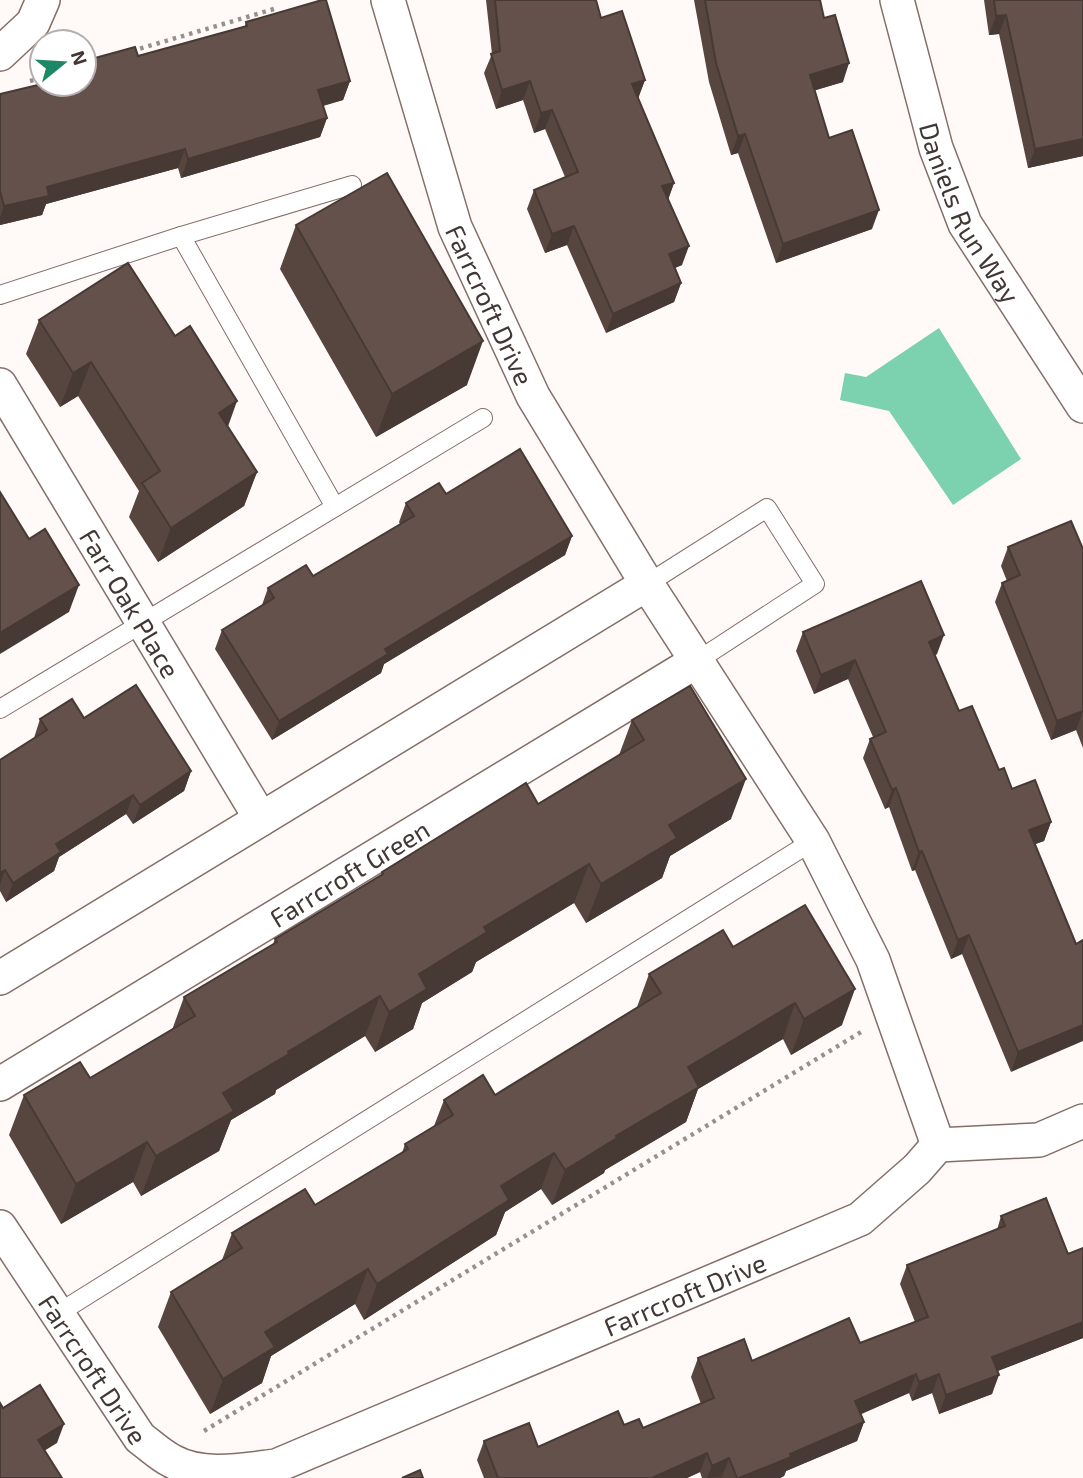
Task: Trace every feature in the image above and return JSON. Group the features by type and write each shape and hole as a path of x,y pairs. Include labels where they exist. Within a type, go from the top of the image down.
{"street":[{"path":"0,54 33,23 43,0"},
{"name":"Farrcroft Drive","path":"388,0 455,227 533,396 697,661"},
{"name":"Daniels Run Way","path":"897,0 936,148 965,224 1083,406"},
{"name":"Farr Oak Place","path":"0,385 261,819"},
{"path":"0,978 647,584"},
{"path":"697,661 813,841 873,960 938,1145 1039,1140 1083,1121"},
{"name":"Farrcroft Green","path":"0,1084 697,661"},
{"name":"Farrcroft Drive","path":"0,1227 140,1438 173,1463 202,1472 239,1471 276,1466 860,1219 917,1169 938,1145"}],"lane":[{"path":"0,295 181,236 352,185"},
{"path":"181,236 335,507"},
{"path":"0,709 483,418"},
{"path":"647,584 767,508 816,584 697,661"},
{"path":"57,1314 813,841"}],"path":[{"path":"122,54 274,9"},
{"path":"164,1456 891,1013"}],"shaded area":[{"path":"939,328 1021,459 953,505 889,411 840,400 845,373 866,377"}],"building":[{"path":"326,0 350,81 318,90 327,118 188,159 185,149 47,187 49,196 4,206 0,191 0,94 28,87 28,98 98,98 98,57 135,47 138,56 247,26 246,22"},
{"path":"495,0 596,0 601,18 622,11 645,80 632,84 674,183 662,186 689,246 669,254 681,283 613,314 574,226 552,234 534,190 578,172 552,110 541,113 530,81 502,90 491,54 500,51"},
{"path":"705,0 820,0 824,18 835,15 849,63 810,75 829,138 852,130 879,210 783,244 745,134 738,136 716,63"},
{"path":"994,0 1083,0 1083,139 1035,149 1006,15 996,16"},
{"path":"387,173 483,341 392,394 296,225"},
{"path":"128,263 175,336 190,326 237,401 219,413 257,472 171,528 142,483 160,471 91,362 73,373 39,320"},
{"path":"520,449 572,536 385,649 388,654 279,721 222,630 274,598 268,588 306,565 313,576 414,516 406,503 439,483 446,494"},
{"path":"0,492 29,539 45,529 79,585 0,633"},
{"path":"1071,521 1083,549 1083,711 1057,721 1002,583 1020,575 1008,547"},
{"path":"921,581 944,635 929,642 959,711 972,706 999,770 1004,768 1012,789 1035,780 1051,822 1029,830 1076,944 1083,940 1083,1025 1018,1052 969,935 958,940 922,851 919,852 896,788 892,790 870,739 886,732 855,660 821,675 803,632"},
{"path":"136,685 191,771 140,805 133,795 56,844 61,852 13,883 5,870 0,873 0,760 47,730 40,719 72,699 84,718"},
{"path":"690,686 746,779 669,825 677,838 601,884 589,864 484,927 487,932 419,974 427,989 389,1012 380,996 223,1093 234,1111 156,1156 147,1142 76,1184 24,1095 80,1062 90,1078 195,1016 184,997 277,942 275,939 526,783 538,804 644,740 632,720"},
{"path":"805,905 855,989 804,1019 795,1003 688,1067 699,1087 565,1170 554,1153 501,1186 509,1200 377,1284 368,1269 265,1332 275,1347 223,1379 171,1292 242,1248 232,1233 305,1189 315,1205 408,1149 405,1144 453,1115 444,1100 483,1075 495,1095 661,993 649,974 723,930 733,947"},
{"path":"1046,1198 1068,1254 1083,1248 1083,1322 992,1357 999,1375 946,1395 939,1374 919,1382 916,1374 855,1401 864,1422 739,1478 729,1458 712,1466 707,1453 652,1478 498,1478 484,1441 529,1423 538,1447 618,1411 624,1425 639,1419 643,1428 714,1398 698,1358 744,1339 752,1361 849,1318 860,1343 928,1317 907,1265 1005,1226 1001,1216"},
{"path":"40,1385 64,1424 38,1440 62,1478 0,1478 0,1403 3,1408"},
{"path":"420,1470 423,1478 402,1478"}]}
